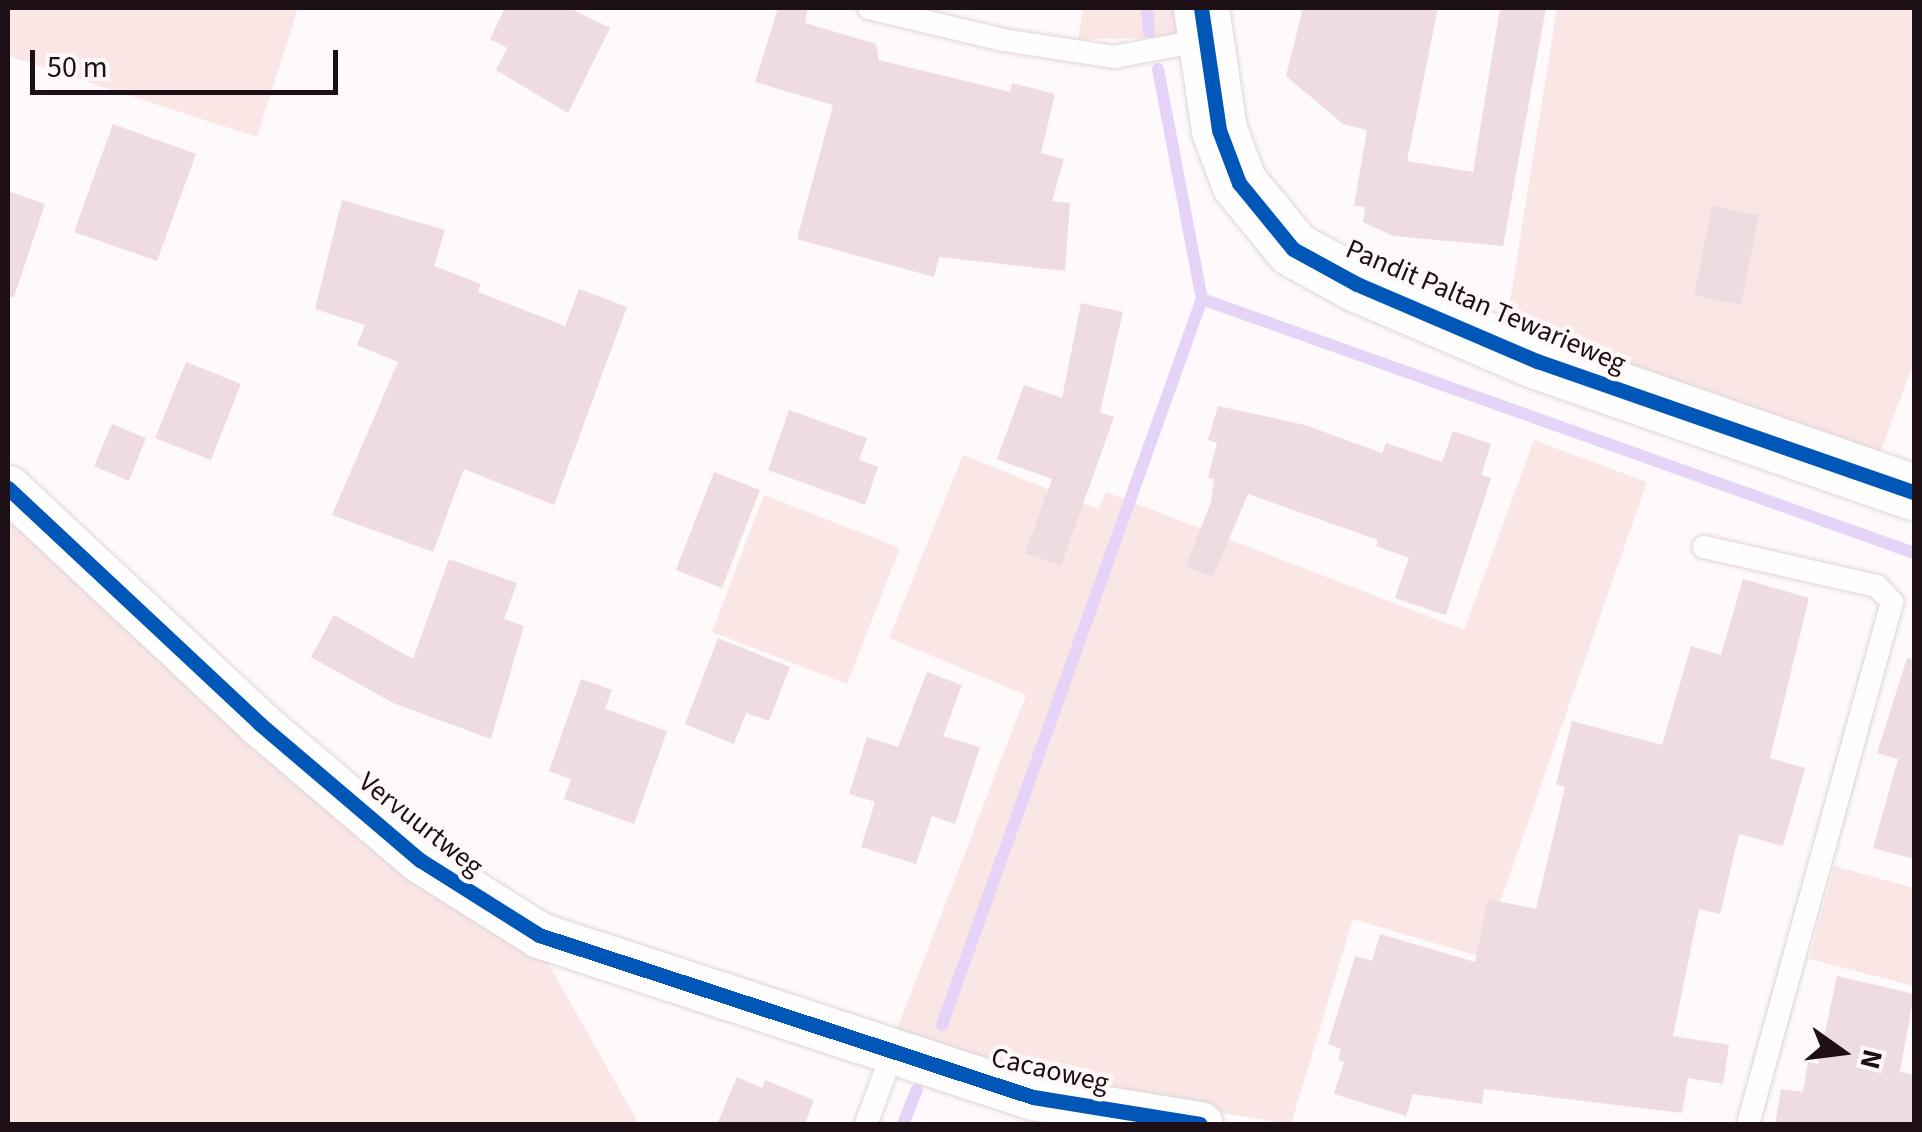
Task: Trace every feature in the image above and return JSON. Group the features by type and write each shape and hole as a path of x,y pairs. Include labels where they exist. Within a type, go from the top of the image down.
{"street":[{"name":"Pandit Paltan Tewarieweg","path":"1202,24 1219,130 1239,183 1293,249 1356,284 1537,361 1914,492"},
{"name":"Vervuurtweg","path":"8,488 260,724 471,896 538,935 892,1054"},
{"name":"Cacaoweg","path":"892,1054 1033,1097 1200,1124"}],"lane":[{"path":"869,8 1003,40 1114,58 1202,24"},
{"path":"1704,547 1877,586 1892,602 1748,1124"},
{"path":"866,1124 892,1054"}],"shaded area":[{"path":"8,8 298,8 257,137 8,56"},
{"path":"1083,8 1180,8 1182,27 1167,38 1078,39"},
{"path":"1557,8 1914,8 1914,362 1877,461 1505,333"},
{"path":"1534,440 1647,482 1481,957 1353,919 1291,1124 1065,1089 894,1037 1026,695 889,638 963,455 1098,509 1106,492 1464,630"},
{"path":"764,495 900,548 847,684 712,632"},
{"path":"8,502 197,689 447,905 547,961 639,1124 8,1124"},
{"path":"1834,866 1914,888 1914,986 1809,959"}],"building":[{"path":"505,8 569,8 610,28 568,113 496,70 507,48 490,39"},
{"path":"778,8 808,8 805,23 876,44 879,60 1010,92 1012,83 1055,94 1041,153 1064,159 1052,201 1070,203 1065,271 939,257 934,277 797,239 833,105 755,82"},
{"path":"1303,8 1438,8 1407,161 1473,172 1500,8 1546,8 1503,246 1393,236 1363,222 1365,207 1354,206 1367,130 1343,124 1286,76"},
{"path":"113,124 196,154 157,261 74,232"},
{"path":"8,191 45,204 14,297 8,296"},
{"path":"342,200 445,230 434,266 481,284 478,292 565,326 579,289 627,307 554,505 464,469 433,552 332,515 398,362 357,345 365,325 315,309"},
{"path":"1712,206 1759,215 1741,305 1694,295"},
{"path":"1081,303 1123,312 1100,412 1114,417 1061,566 1025,553 1052,479 997,459 1024,385 1062,398"},
{"path":"186,362 241,384 211,460 155,438"},
{"path":"1218,406 1305,425 1382,453 1386,443 1442,462 1453,431 1491,444 1481,475 1491,478 1446,615 1395,598 1409,558 1376,546 1378,540 1248,494 1213,577 1186,566 1211,502 1214,479 1208,478 1217,443 1208,440"},
{"path":"789,410 867,438 859,460 878,467 865,505 768,470"},
{"path":"112,424 146,438 129,481 94,466"},
{"path":"714,472 760,490 722,588 676,570"},
{"path":"449,559 517,583 504,619 524,626 491,739 393,703 311,657 334,615 413,659"},
{"path":"1743,579 1809,598 1770,758 1805,768 1783,846 1739,834 1720,914 1699,909 1673,1036 1729,1045 1723,1084 1688,1078 1682,1113 1484,1089 1482,1104 1413,1094 1406,1116 1334,1094 1344,1062 1338,1060 1341,1049 1328,1044 1355,956 1372,961 1380,934 1475,962 1488,899 1536,909 1565,787 1556,784 1572,721 1662,745 1691,646 1721,655"},
{"path":"718,638 790,667 769,721 746,713 734,744 685,724"},
{"path":"1907,658 1914,660 1914,859 1873,848 1898,759 1877,753"},
{"path":"927,672 962,685 943,736 980,747 955,824 932,816 916,864 861,847 875,802 849,794 867,737 898,747"},
{"path":"581,679 612,690 605,709 667,731 634,824 564,799 571,779 549,771"},
{"path":"1837,976 1914,994 1900,1072 1914,1075 1914,1124 1775,1124 1781,1089 1803,1092 1808,1062 1818,1064"},
{"path":"737,1077 762,1088 765,1080 814,1100 805,1124 717,1124"}],"waterway":[{"path":"1147,8 1149,32"},
{"path":"1158,69 1202,299"},
{"path":"942,1025 1202,299 1914,553"},
{"path":"903,1124 917,1090"}],"cycle path":[{"path":"1201,8 1219,130 1239,183 1293,249 1357,284 1537,361 1914,492"},
{"path":"8,488 260,724 420,860 539,935 1033,1097 1200,1124"}]}
